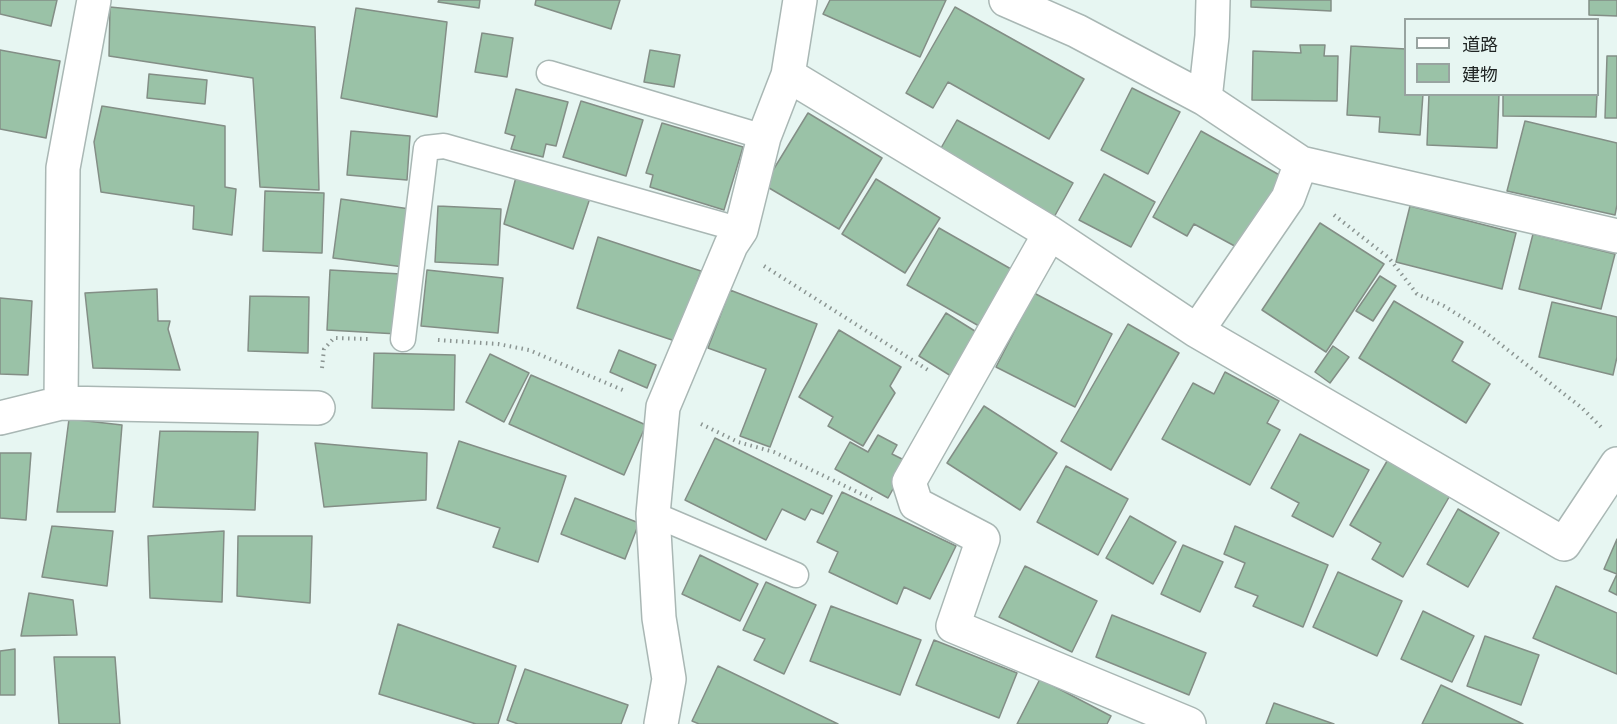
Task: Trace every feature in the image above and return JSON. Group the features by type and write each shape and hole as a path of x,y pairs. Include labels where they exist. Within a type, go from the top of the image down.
{"street":[{"path":"61,403 63,168 94,0"},
{"path":"661,724 669,679 659,618 653,514 663,407 736,238 764,137 788,75 800,0"},
{"path":"1006,0 1077,31 1205,99 1297,173 1617,236"},
{"path":"1205,99 1214,0"},
{"path":"788,75 1050,233 1197,331 1564,544 1617,464"},
{"path":"1197,331 1288,198 1297,173"},
{"path":"1050,233 909,482 916,504 983,539 953,627 1189,724"},
{"path":"0,418 61,403 318,408"}],"lane":[{"path":"549,73 764,137"},
{"path":"403,339 426,148 444,146 736,238"},
{"path":"653,514 796,575"}],"path":[{"path":"1297,173 1389,258 1417,294 1444,306 1481,329 1582,408 1603,429"},
{"path":"736,238 961,390"},
{"path":"318,408 324,349 334,338 498,344 529,350 663,407 738,442 774,452 888,507 913,496"}],"building":[{"path":"0,0 57,0 51,26 0,14"},
{"path":"439,0 480,0 479,8 438,2"},
{"path":"536,0 620,0 611,29 535,5"},
{"path":"830,0 946,0 920,57 823,14"},
{"path":"1251,0 1331,0 1331,11 1251,7"},
{"path":"1589,0 1617,0 1617,16 1589,15"},
{"path":"110,7 315,27 319,190 260,187 253,78 109,56"},
{"path":"955,7 1084,79 1049,139 948,82 933,108 906,93"},
{"path":"356,8 447,22 437,117 341,98"},
{"path":"482,33 513,38 507,77 475,72"},
{"path":"1300,45 1325,45 1324,56 1338,56 1337,101 1252,100 1253,51 1301,53"},
{"path":"1351,46 1404,49 1404,96 1423,96 1420,135 1379,132 1380,117 1347,115"},
{"path":"0,50 60,61 46,138 0,129"},
{"path":"650,50 680,55 674,87 644,82"},
{"path":"1607,56 1617,56 1617,118 1605,118"},
{"path":"149,74 207,80 205,104 147,98"},
{"path":"1132,88 1180,112 1148,174 1101,150"},
{"path":"516,89 568,102 556,146 546,144 543,157 511,149 515,136 505,133"},
{"path":"1429,96 1499,96 1497,148 1427,145"},
{"path":"1503,96 1597,96 1596,117 1503,116"},
{"path":"581,101 643,120 626,176 563,157"},
{"path":"102,106 225,126 225,187 236,189 232,235 193,229 194,206 101,192 94,142"},
{"path":"808,113 882,158 839,229 764,185"},
{"path":"957,120 1073,183 1053,219 937,155"},
{"path":"1525,121 1617,143 1615,215 1507,191"},
{"path":"662,123 743,147 724,210 650,187 653,175 646,173"},
{"path":"351,131 410,136 407,180 347,175"},
{"path":"1201,131 1283,177 1242,250 1194,224 1187,236 1153,217"},
{"path":"1104,174 1155,202 1131,247 1079,220"},
{"path":"516,177 590,198 573,249 504,224"},
{"path":"876,179 940,218 905,273 842,234"},
{"path":"265,191 324,193 322,253 263,251"},
{"path":"341,199 410,209 404,267 333,258"},
{"path":"438,206 501,209 498,265 435,262"},
{"path":"1410,206 1516,233 1502,289 1396,262"},
{"path":"1320,223 1384,264 1326,352 1262,310"},
{"path":"939,228 1011,269 979,326 907,285"},
{"path":"1533,234 1615,254 1601,309 1519,289"},
{"path":"598,237 701,271 675,341 577,308"},
{"path":"330,270 401,274 398,334 327,330"},
{"path":"427,270 503,278 498,333 421,326"},
{"path":"1380,276 1396,286 1373,321 1356,311"},
{"path":"157,289 158,321 170,321 168,329 180,370 93,368 85,293"},
{"path":"730,290 817,324 770,447 740,436 766,369 708,348"},
{"path":"1034,293 1112,334 1075,407 996,367"},
{"path":"250,296 309,297 308,353 248,351"},
{"path":"0,298 32,301 28,375 0,374"},
{"path":"1394,301 1463,342 1452,361 1490,384 1466,423 1359,358"},
{"path":"1552,302 1617,317 1617,357 1613,375 1539,357"},
{"path":"946,313 978,333 951,376 919,356"},
{"path":"1128,324 1179,353 1111,470 1061,441"},
{"path":"839,330 901,367 890,386 895,393 863,446 828,426 833,417 799,397"},
{"path":"1333,346 1349,357 1330,383 1315,372"},
{"path":"619,350 656,365 647,388 610,372"},
{"path":"374,353 455,355 454,410 372,408"},
{"path":"490,354 529,373 504,422 466,402"},
{"path":"1225,372 1279,401 1267,423 1280,430 1250,485 1162,439 1193,383 1214,394"},
{"path":"531,375 646,425 624,475 509,424"},
{"path":"984,406 1057,453 1020,510 947,463"},
{"path":"69,419 122,425 115,512 57,512"},
{"path":"160,431 258,432 255,510 153,507"},
{"path":"1300,434 1369,470 1333,537 1292,516 1299,503 1271,488"},
{"path":"878,435 897,445 892,454 908,462 888,498 835,469 850,442 868,452"},
{"path":"715,438 832,496 823,514 811,509 805,520 782,509 766,540 685,500"},
{"path":"459,441 566,476 538,562 493,547 500,528 437,508"},
{"path":"315,443 427,453 426,500 324,507"},
{"path":"0,453 31,453 26,520 0,518"},
{"path":"1390,456 1452,492 1403,577 1372,559 1381,543 1350,525"},
{"path":"1066,466 1128,499 1098,555 1037,522"},
{"path":"842,492 956,546 930,599 904,587 897,604 829,572 838,552 817,542"},
{"path":"575,498 639,523 625,559 561,534"},
{"path":"1458,509 1499,533 1468,587 1427,564"},
{"path":"1130,516 1176,542 1153,584 1106,558"},
{"path":"52,526 113,531 107,586 42,577"},
{"path":"1235,526 1328,565 1303,627 1253,606 1258,596 1235,587 1245,563 1224,554"},
{"path":"224,531 222,602 150,598 148,536"},
{"path":"238,536 312,536 310,603 237,596"},
{"path":"1617,539 1617,574 1604,569"},
{"path":"1183,545 1223,562 1200,612 1161,594"},
{"path":"700,555 758,584 740,621 682,594"},
{"path":"1025,566 1097,601 1072,652 999,617"},
{"path":"1338,572 1402,601 1377,656 1313,627"},
{"path":"1617,574 1617,595 1609,591"},
{"path":"766,582 816,605 784,674 754,660 765,639 743,630"},
{"path":"1556,586 1617,613 1617,674 1533,638"},
{"path":"29,593 73,600 77,635 21,636"},
{"path":"831,606 921,640 900,695 810,661"},
{"path":"1423,611 1474,636 1452,682 1401,659"},
{"path":"1112,615 1206,653 1189,695 1096,657"},
{"path":"398,624 516,666 498,724 476,724 379,694"},
{"path":"1485,636 1539,655 1521,705 1467,686"},
{"path":"934,640 1017,673 999,718 916,685"},
{"path":"15,649 15,695 0,695 0,651"},
{"path":"54,657 115,657 120,724 59,724"},
{"path":"718,666 838,724 699,724 692,721"},
{"path":"525,669 628,705 621,724 518,724 507,720"},
{"path":"1040,679 1111,716 1107,724 1017,724"},
{"path":"1441,685 1523,724 1422,724"},
{"path":"1274,703 1334,724 1266,724"}]}
